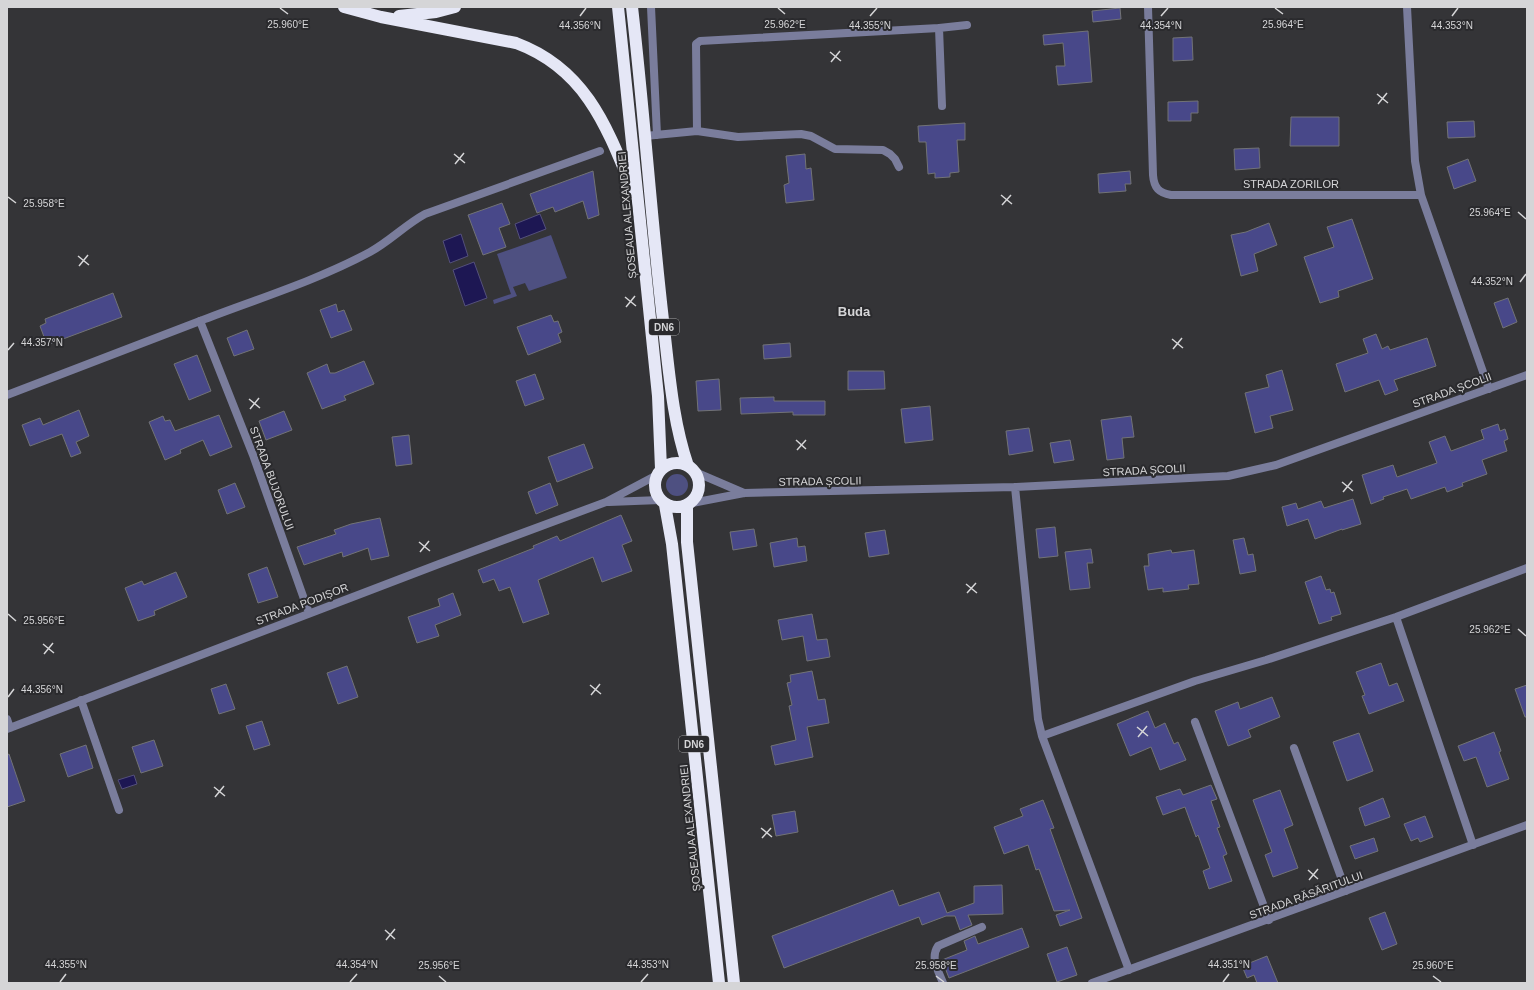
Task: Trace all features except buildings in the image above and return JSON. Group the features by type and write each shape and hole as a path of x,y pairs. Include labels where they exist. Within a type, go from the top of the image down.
{"highway":[{"path":"344,7 381,17 516,43 534,50 549,59 574,80 592,102 603,120 637,201"},
{"path":"381,17 412,15 455,7"},
{"name":"ȘOSEAUA ALEXANDRIEI","path":"618,7 634,146 637,201 658,396 659,472 654,488 662,502 673,552 719,983"},
{"name":"DN6","path":"632,7 636,43 651,135 659,280 672,395 679,434 691,469 699,480 697,496 689,504 687,542 734,983"},
{"path":"636,43 640,7"},
{"path":"659,472 674,463 691,469"},
{"path":"662,502 675,508 689,504"}],"street":[{"path":"652,7 651,135 697,131 738,137 801,134 812,136 835,149 883,150 896,159 898,167"},
{"name":"STRADA ZORILOR","path":"1148,7 1153,175 1157,189 1162,193 1171,195 1421,195"},
{"path":"1407,7 1415,161 1421,195 1489,389"},
{"path":"697,131 696,44 698,42 967,25"},
{"path":"938,28 942,106"},
{"path":"7,395 330,272 386,243 403,228 425,214 600,151"},
{"name":"STRADA BUJORULUI","path":"200,321 253,455 309,613"},
{"name":"STRADA ȘCOLII","path":"689,504 744,494 1015,487 1206,479 1250,472 1296,458 1527,375"},
{"name":"STRADA ȘCOLII","path":"691,469 744,494"},
{"name":"STRADA PODIȘOR","path":"9,728 309,613 606,502 659,472"},
{"path":"1015,487 1038,720 1042,736 1130,970"},
{"name":"STRADA PODIȘOR","path":"606,502 662,502"},
{"path":"1042,736 1195,681 1266,660 1396,617 1527,568"},
{"path":"1396,617 1473,845"},
{"path":"81,700 119,810"},
{"path":"7,719 9,728"},
{"path":"1195,722 1269,920"},
{"path":"1294,748 1346,892"},
{"name":"STRADA RĂSĂRITULUI","path":"1092,983 1269,920 1527,825"},
{"path":"943,983 934,958 934,953 938,946 982,927"}],"shaded area":[{"path":"540,214 546,229 520,239 515,224"},
{"path":"461,234 468,256 450,263 443,241"},
{"path":"551,235 567,278 529,291 525,283 513,287 517,296 494,304 493,300 511,294 497,254"},
{"path":"474,262 487,298 465,306 453,270"},
{"path":"677,474 685,477 688,485 685,493 677,496 669,493 666,485 669,477"},
{"path":"134,775 137,784 122,789 118,780"}],"district":[{"name":"Buda","path":"854,311"}]}
